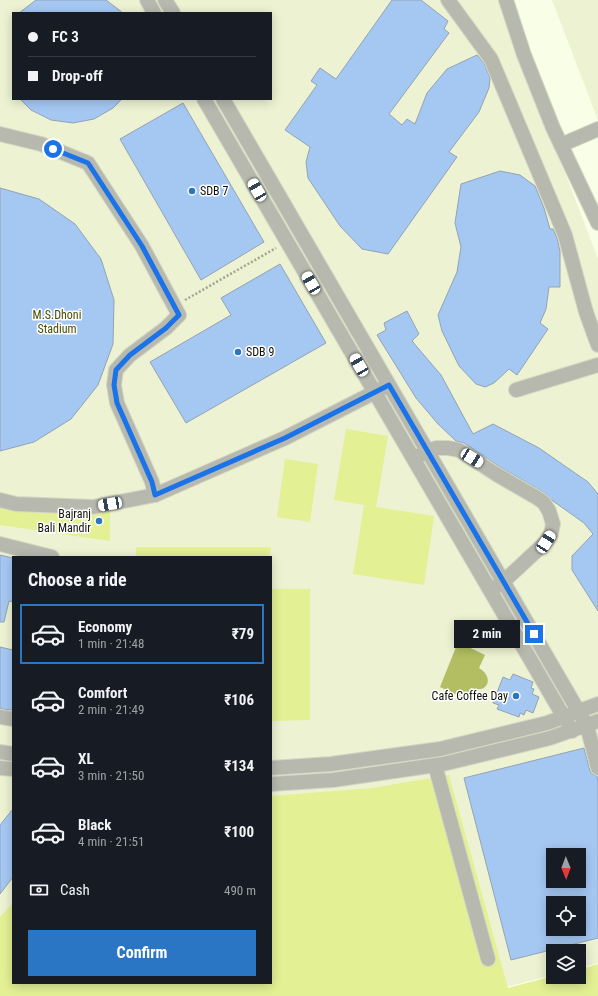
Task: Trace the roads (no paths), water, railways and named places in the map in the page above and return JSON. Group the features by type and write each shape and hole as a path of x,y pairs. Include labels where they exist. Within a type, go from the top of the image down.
{"street":[{"path":"147,0 153,12"},
{"path":"165,0 171,12"},
{"path":"448,0 491,59 565,235 586,312 598,345"},
{"path":"506,0 524,55 553,128 598,223"},
{"path":"205,100 572,731"},
{"path":"223,100 579,712 593,724 598,768"},
{"path":"561,145 598,129"},
{"path":"0,134 41,144 88,163 142,246 179,315 166,328 130,355 116,370 114,385 117,403 152,482 155,495"},
{"path":"516,390 598,365"},
{"path":"0,500 16,504 93,507 155,495 285,438 389,385"},
{"path":"413,458 436,448 459,450 496,474 540,499 549,511 553,524 551,534 503,582 490,591"},
{"path":"0,544 48,556"},
{"path":"272,768 331,764 440,749 546,723 598,704"},
{"path":"0,716 12,719"},
{"path":"272,784 333,780 435,765 550,738 593,724"},
{"path":"0,752 12,754"},
{"path":"435,765 488,959"},
{"path":"0,768 12,770"}],"place":[{"name":"SDB 7","path":"192,191"},
{"name":"SDB 9","path":"238,352"},
{"name":"Bajranj Bali Mandir","path":"99,521"},
{"name":"Cafe Coffee Day","path":"516,696"}],"park label":[{"name":"M.S.Dhoni Stadium","path":"57,322"}]}
